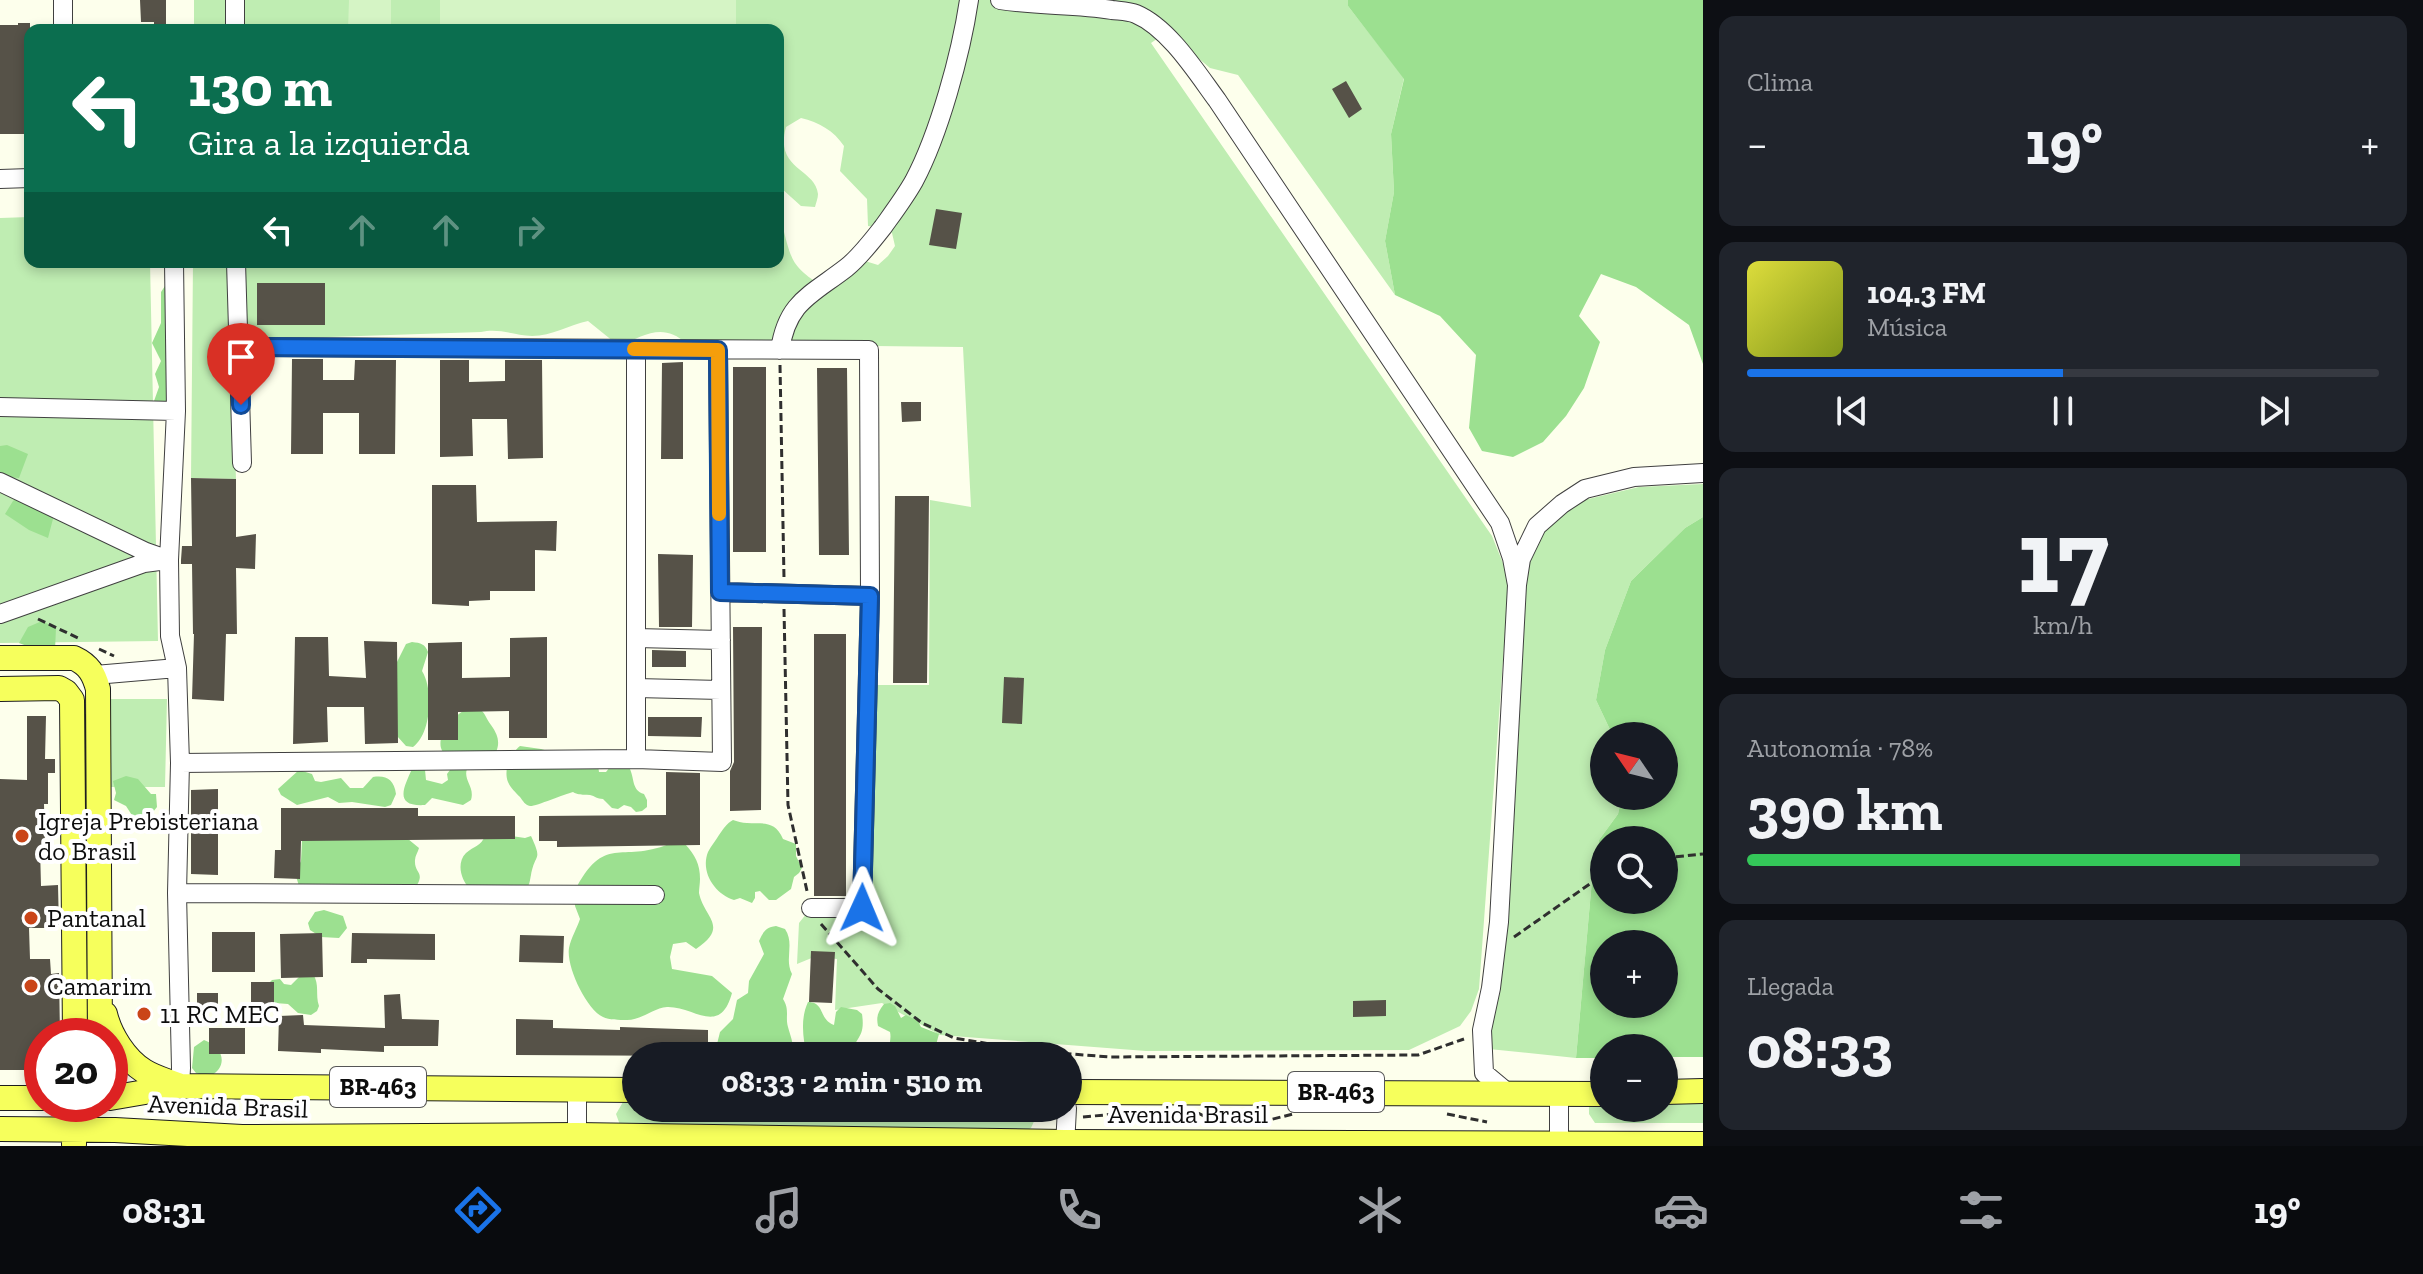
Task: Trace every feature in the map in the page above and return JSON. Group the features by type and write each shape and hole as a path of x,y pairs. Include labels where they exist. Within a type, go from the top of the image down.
{"main road":[{"path":"0,658 80,650 84,663 95,675 98,689 100,1018"},
{"path":"0,689 59,688 72,700 75,1018"},
{"path":"99,991 107,1024 118,1044 144,1071 180,1086"},
{"name":"Avenida Brasil","path":"128,1095 180,1086 622,1090"},
{"path":"1678,1092 1703,1091"},
{"name":"Avenida Brasil","path":"1082,1092 1590,1094"},
{"path":"0,1098 24,1098"},
{"name":"Avenida Brasil","path":"0,1129 74,1138 577,1140 1066,1128 1559,1145 1703,1144"}],"street":[{"path":"63,0 63,24"},
{"path":"235,0 235,24"},
{"path":"780,350 788,318 800,301 848,267 882,228 914,182 936,128 965,29 969,0"},
{"path":"1000,0 1030,5 1086,6 1135,14 1155,26 1187,59 1500,523 1517,585"},
{"path":"0,179 24,178"},
{"path":"174,268 176,411 169,560 170,636 177,668 180,763 177,893 180,1086"},
{"path":"236,268 242,463"},
{"path":"240,347 869,350 870,596 862,908 811,908"},
{"path":"636,349 636,759"},
{"path":"180,763 636,759 722,762 718,350"},
{"path":"0,407 176,411"},
{"path":"1508,1093 1482,1069 1482,1030 1498,948 1517,585 1521,559 1537,526 1585,489 1634,477 1703,473"},
{"path":"0,482 169,560"},
{"path":"1500,523 1537,526"},
{"path":"8,611 144,563 169,560"},
{"path":"720,592 870,596"},
{"path":"636,638 721,640"},
{"path":"95,675 177,668"},
{"path":"636,688 721,690"},
{"path":"177,893 655,895"},
{"path":"1460,1093 1482,1069"},
{"path":"577,1089 577,1140"},
{"path":"1559,1095 1559,1145"}],"path":[{"path":"780,350 788,805 811,908 820,924 878,989 922,1023 954,1038 1033,1051 1110,1057 1418,1055 1482,1030"},
{"path":"8,611 80,650"},
{"path":"99,649 113,656"},
{"path":"1678,857 1703,854"},
{"path":"1498,948 1590,884"},
{"path":"1196,1112 1223,1125"},
{"path":"1256,1123 1301,1112"},
{"path":"1440,1112 1492,1124"},
{"path":"1066,1128 1125,1113"}],"green space":[{"path":"194,0 1348,0 1348,6 1404,78 1391,134 1394,192 1385,241 1395,295 1238,75 1210,68 1167,32 1151,43 1492,536 1509,578 1479,989 1471,1011 1460,1026 1409,1050 1146,1051 1082,1046 1082,1042 1030,1042 940,1035 882,1003 835,1010 837,959 814,957 797,964 799,923 811,908 865,912 866,685 929,685 930,500 971,507 963,347 687,344 670,333 662,332 619,346 588,321 532,336 494,331 240,340 231,345 236,479 191,478 193,268 784,268 784,232 795,263 820,285 865,261 878,265 895,246 892,233 868,226 867,199 840,171 844,146 831,132 801,118 786,127 784,141 784,24 194,24"},
{"path":"349,0 391,0 391,24 348,24"},
{"path":"440,0 736,0 736,24 440,24"},
{"path":"1348,0 1703,0 1703,364 1689,325 1636,287 1601,274 1579,316 1600,342 1584,388 1566,416 1543,442 1513,457 1482,451 1469,428 1476,355 1440,316 1395,295 1385,241 1394,192 1391,134 1404,79 1348,6"},
{"path":"784,141 790,160 815,185 818,194 815,207 801,206 784,191"},
{"path":"24,217 24,268 150,268 158,641 0,643 0,218"},
{"path":"165,286 174,290 179,375 164,412 154,401 159,387 155,374 161,361 152,343 161,323 161,292"},
{"path":"7,445 28,454 19,478 0,476 0,446"},
{"path":"1703,484 1703,517 1685,528 1631,581 1605,650 1596,700 1606,722 1590,722 1590,810 1619,810 1609,826 1590,826 1590,902 1576,1058 1489,1049 1527,551 1547,524 1584,500 1639,487"},
{"path":"23,493 54,515 48,538 5,514"},
{"path":"1703,517 1703,1057 1678,1057 1678,1034 1590,1034 1590,1058 1576,1058 1590,902 1590,914 1678,914 1678,826 1609,826 1619,810 1678,810 1678,722 1606,722 1596,700 1605,650 1631,581 1685,528"},
{"path":"42,621 56,628 55,650 45,653 19,643 28,627"},
{"path":"406,644 422,644 428,652 422,671 429,700 424,732 413,747 406,746 397,736 397,662"},
{"path":"108,699 167,699 165,787 107,787"},
{"path":"467,709 483,712 498,739 491,762 467,769 471,800 463,805 432,798 425,805 408,803 404,794 412,769 425,770 426,780 442,784 448,780 447,774 453,766 440,743 452,720"},
{"path":"520,746 598,765 599,772 606,772 610,767 629,767 635,787 647,800 647,807 636,812 624,805 618,809 612,808 603,799 573,792 537,805 528,805 508,782 506,772"},
{"path":"299,770 312,774 315,781 341,778 350,788 363,788 373,777 382,777 391,782 396,794 391,805 385,807 339,803 328,797 297,805 281,795 278,789"},
{"path":"126,776 138,779 151,794 156,794 157,807 144,823 137,823 126,806 114,800 113,781"},
{"path":"733,820 772,826 783,839 796,844 796,856 802,868 794,877 791,889 776,900 769,900 760,891 755,892 752,903 740,898 734,900 721,893 711,881 706,867 708,852"},
{"path":"491,833 525,838 531,836 537,857 527,888 470,889 467,885 461,871 463,857"},
{"path":"307,835 408,839 419,848 415,860 420,876 418,884 414,890 350,892 339,885 329,893 299,886 295,873 301,861 302,841"},
{"path":"685,844 694,856 700,874 699,893 713,928 712,934 696,949 686,942 673,944 670,957 672,969 712,976 732,993 721,1014 713,1017 667,1007 632,1019 605,1018 584,996 571,965 569,948 580,919 574,892 595,862 605,856"},
{"path":"324,910 343,916 347,928 339,938 321,937 310,930 308,923 315,912"},
{"path":"776,926 785,929 788,935 792,974 783,999 792,1042 718,1042 720,1032 733,1019 737,1000 748,993 749,981 764,954 759,941 767,929"},
{"path":"313,974 319,1006 311,1015 298,1013 288,1004 275,1003 269,997 267,985 272,980 280,979 284,984 291,985 300,976"},
{"path":"808,1002 817,1005 829,1023 834,1025 836,1012 841,1007 857,1010 862,1014 863,1022 856,1042 804,1042"},
{"path":"884,1004 895,1006 901,1018 906,1015 918,1021 921,1027 939,1034 937,1042 890,1042 890,1032 878,1026 877,1019"},
{"path":"204,1040 216,1047 222,1057 219,1068 209,1077 196,1073 192,1068 194,1047"},
{"path":"1678,1092 1703,1093 1703,1123 1595,1123 1678,1122"},
{"path":"622,1104 622,1122 1034,1122 1024,1132 620,1125 616,1114"}],"building":[{"path":"140,0 166,0 166,24 141,22"},
{"path":"18,23 30,23 24,24 24,134 0,134 0,25"},
{"path":"1346,81 1362,109 1349,118 1332,89"},
{"path":"936,209 962,213 956,249 929,245"},
{"path":"257,283 325,283 325,325 257,325"},
{"path":"292,359 323,359 323,380 354,380 355,360 396,360 395,454 359,454 359,413 323,413 323,454 291,454"},
{"path":"440,360 469,360 469,382 505,381 505,360 542,360 543,458 508,459 507,419 472,419 473,456 440,457"},
{"path":"683,362 683,459 661,459 662,363"},
{"path":"733,367 766,367 766,552 733,552"},
{"path":"817,368 847,368 849,555 819,555"},
{"path":"901,402 921,402 921,421 902,422"},
{"path":"191,478 236,479 236,537 256,534 255,569 236,568 237,634 226,634 224,701 192,699 192,564 181,564 182,546 192,546"},
{"path":"432,485 476,485 477,522 557,521 556,551 535,550 535,591 490,591 490,600 469,601 469,606 432,604"},
{"path":"895,496 929,496 927,683 893,683"},
{"path":"658,554 693,555 692,627 659,627"},
{"path":"733,627 762,627 761,810 730,811 730,771 734,762"},
{"path":"814,634 846,634 846,896 814,896"},
{"path":"295,637 328,637 329,676 366,678 364,641 397,642 398,743 365,744 364,707 327,707 328,742 293,744"},
{"path":"547,637 547,738 509,738 509,711 458,712 458,740 428,740 428,643 462,642 462,678 510,677 510,638"},
{"path":"652,650 686,651 686,667 652,667"},
{"path":"1004,677 1024,678 1022,724 1002,723"},
{"path":"27,716 46,716 45,759 55,759 55,773 48,773 48,804 44,804 45,847 40,848 41,886 58,885 59,928 29,928 30,959 50,959 51,974 59,973 60,1018 24,1018 24,1070 0,1070 0,779 27,780"},
{"path":"648,717 702,717 701,737 648,736"},
{"path":"666,772 700,773 700,845 557,847 557,841 539,841 539,816 666,815"},
{"path":"218,789 218,875 191,874 191,790"},
{"path":"281,808 418,808 418,816 515,816 515,839 301,841 300,879 274,878 275,850 281,850"},
{"path":"212,932 255,932 255,972 212,972"},
{"path":"322,933 323,977 281,978 280,934"},
{"path":"352,933 435,934 435,960 367,959 367,963 351,963"},
{"path":"520,935 564,936 563,963 519,962"},
{"path":"811,951 835,952 832,1003 809,1002"},
{"path":"251,982 274,982 274,1006 251,1006"},
{"path":"197,993 218,993 218,1008 197,1008"},
{"path":"400,994 402,1019 439,1020 438,1046 384,1046 384,1052 321,1049 321,1053 278,1051 279,1016 303,1015 304,1025 385,1028 384,995"},
{"path":"1386,1000 1386,1016 1353,1017 1353,1001"},
{"path":"516,1019 553,1020 553,1028 708,1030 708,1042 622,1042 622,1056 516,1055"},
{"path":"209,1028 245,1028 245,1054 209,1054"}],"slow traffic":[{"path":"634,349 718,350 719,514"}],"place":[{"name":"Igreja Prebisteriana do Brasil","path":"22,836"},
{"name":"Pantanal","path":"31,918"},
{"name":"Camarim","path":"31,986"},
{"name":"11 RC MEC","path":"144,1014"}],"route":[{"path":"241,405 240,347 718,350 720,592 870,596 862,908"}]}
